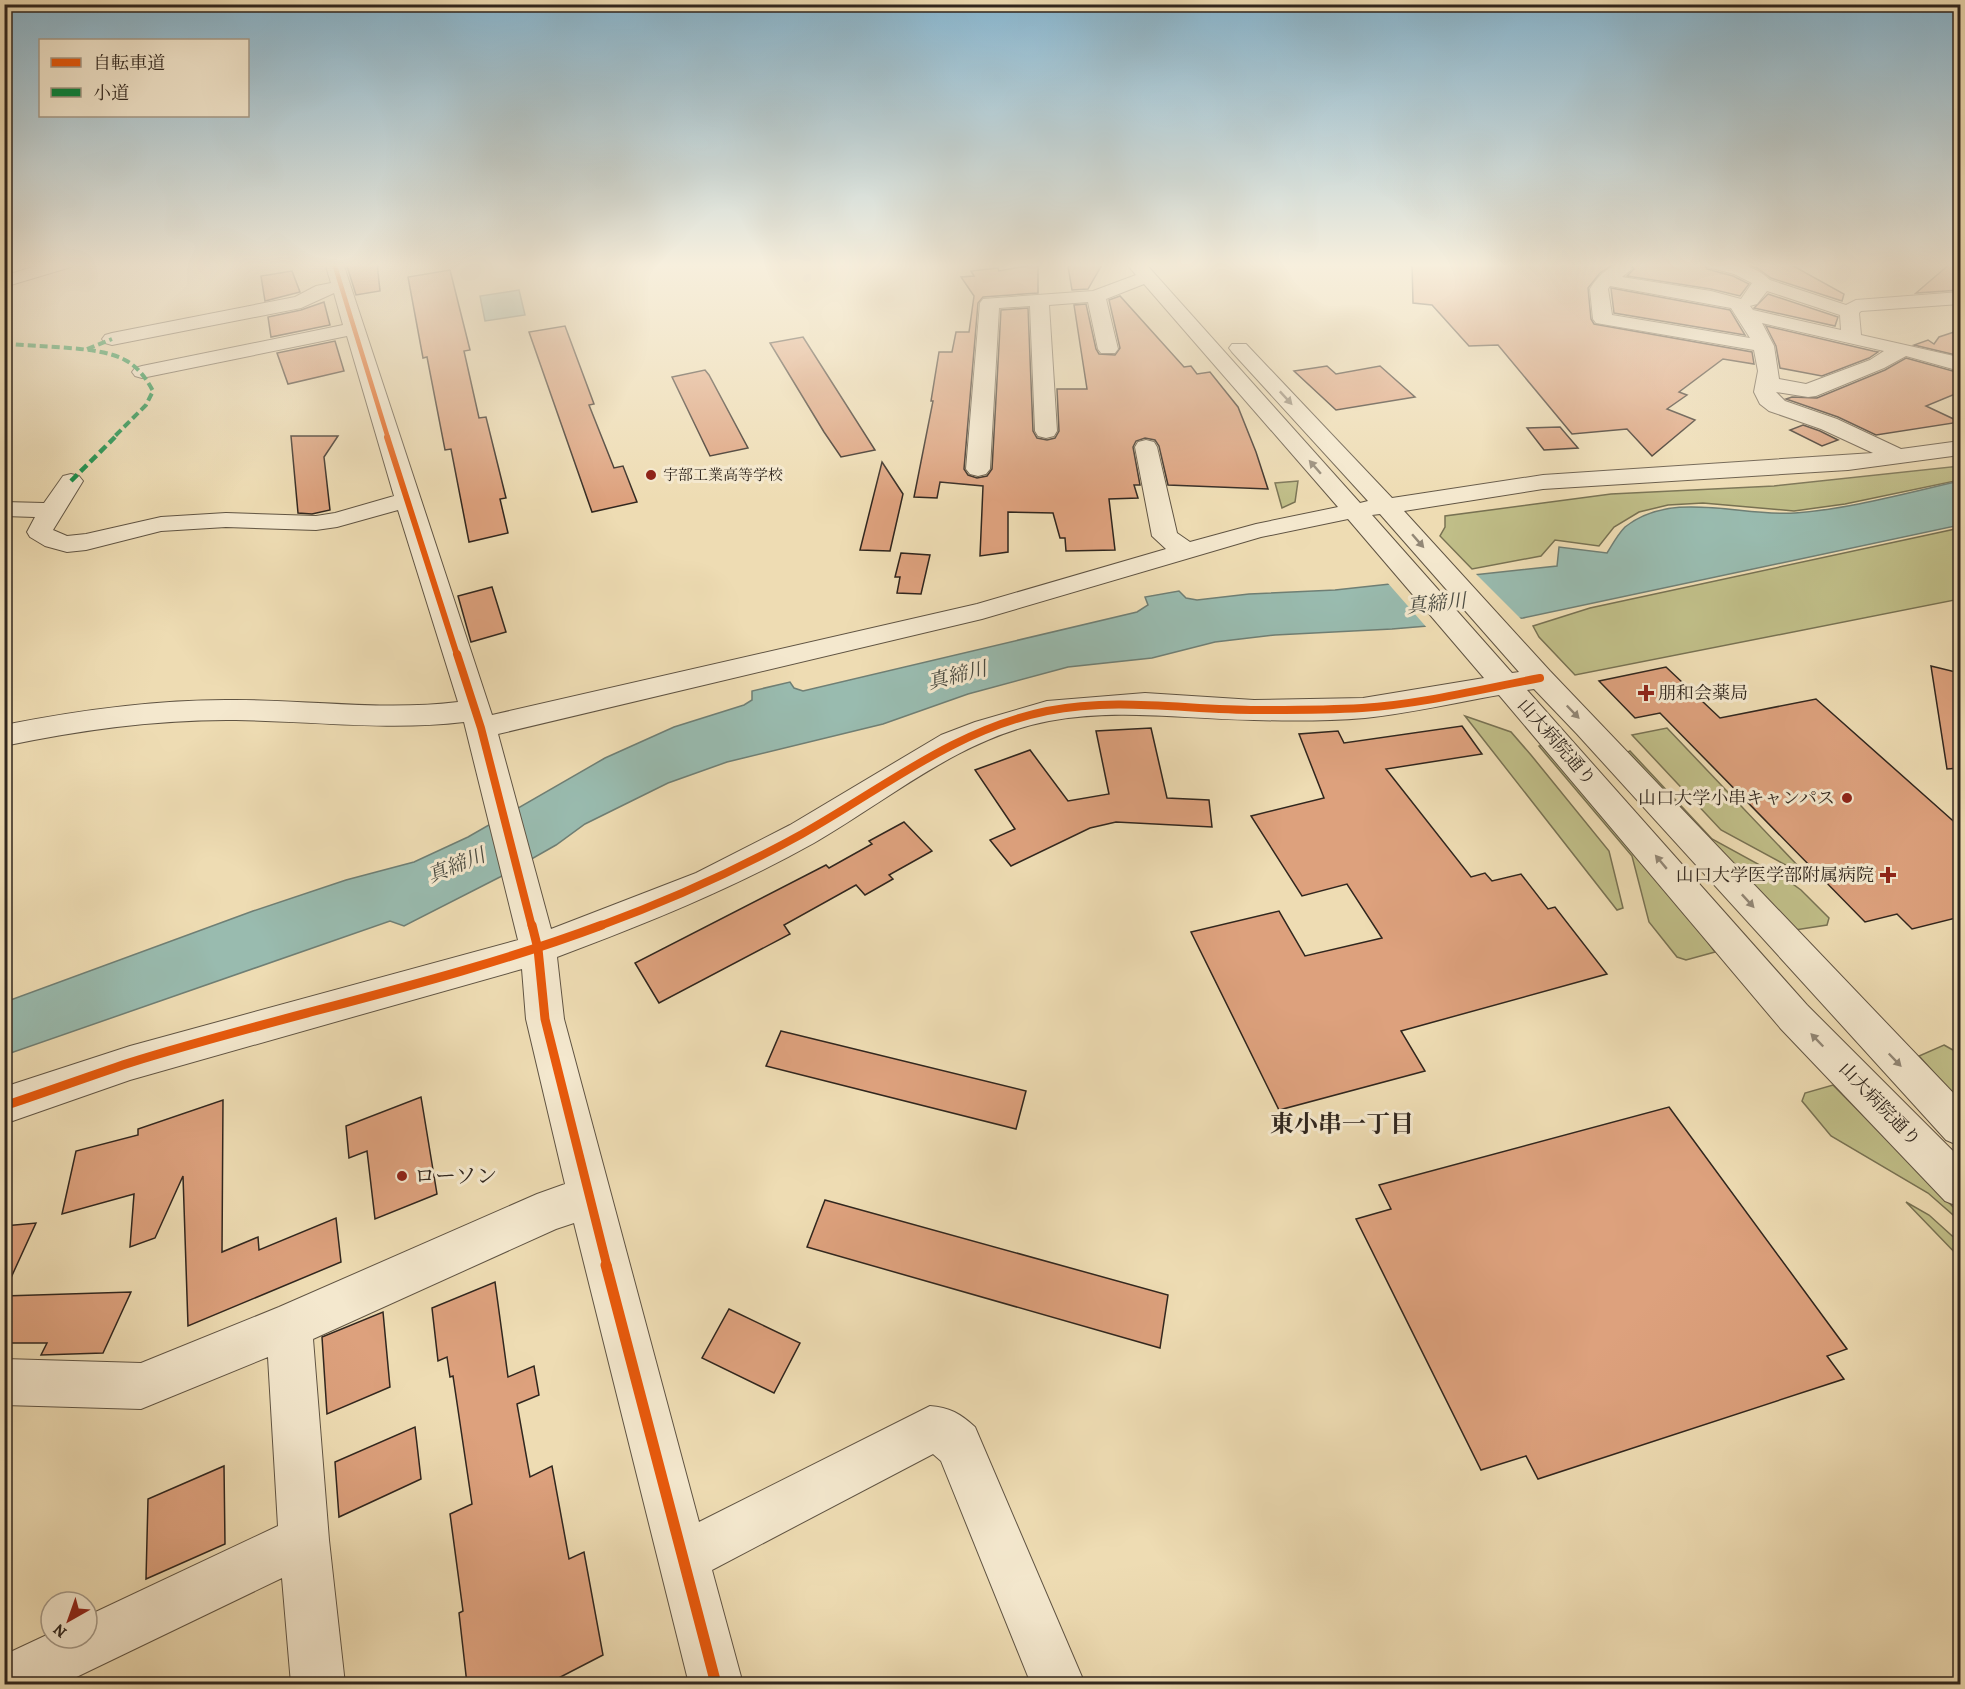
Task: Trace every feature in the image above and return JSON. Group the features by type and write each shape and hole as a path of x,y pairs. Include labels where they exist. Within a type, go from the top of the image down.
{"street":[{"path":"136,342 115,347 149,342"},
{"path":"142,372 294,342"},
{"path":"338,354 346,342"},
{"path":"357,342 478,719 499,797 538,949 545,1019 589,1198 685,1557 716,1684"},
{"path":"978,469 987,342"},
{"path":"1042,342 1046,431"},
{"path":"1106,342 1108,349"},
{"name":"山大病院通り","path":"1210,342 1353,511 1507,684 1794,1017 1960,1187"},
{"name":"山大病院通り","path":"1221,342 1386,506 1540,678 1960,1127"},
{"path":"1739,342 1764,346"},
{"path":"1762,342 1770,383 1765,392 1768,399 1777,406 1829,424 1900,457"},
{"path":"1866,342 1927,353 1960,365"},
{"path":"1770,383 1808,391 1877,364 1902,349"},
{"path":"153,391 174,386"},
{"path":"1146,447 1165,536 1184,550"},
{"path":"4,736 34,729 110,719 195,711 235,710 478,719 982,611 1184,550 1256,531 1353,511 1543,482 1767,470 1900,457 1960,448"},
{"path":"71,481 39,532 54,541 67,544 86,542 162,524 226,520 316,523 337,520 406,500"},
{"path":"4,509 51,510"},
{"path":"4,1106 130,1063 538,949 708,882 836,815 952,743 986,729 1047,711 1098,705 1145,703 1254,710 1364,708 1540,678"},
{"path":"4,1382 141,1386 289,1326 552,1209 589,1198"},
{"path":"289,1326 304,1540 318,1684"},
{"path":"685,1557 930,1430 944,1431 958,1444 1058,1684"},
{"path":"4,1684 304,1540"}],"shaded area":[{"path":"1960,466 1960,480 1845,504 1794,511 1703,503 1668,505 1639,512 1614,527 1599,546 1555,540 1541,556 1472,569 1440,536 1445,527 1445,516 1611,494 1774,486"},
{"path":"1298,481 1295,502 1282,508 1275,483"},
{"path":"1960,528 1960,599 1575,675 1539,637 1533,626 1590,608"},
{"path":"1465,716 1511,732 1531,755 1609,851 1623,908 1617,910"},
{"path":"1667,728 1799,867 1793,869 1721,830 1632,735"},
{"path":"1542,745 1697,927 1715,952 1686,960 1677,957 1649,922 1632,856 1539,746"},
{"path":"1630,751 1712,839 1801,890 1829,918 1827,925 1795,930 1771,908 1628,752"},
{"path":"1944,1045 1960,1054 1960,1102 1919,1056"},
{"path":"1833,1085 1960,1214 1960,1221 1928,1193 1831,1136 1802,1101 1805,1093"},
{"path":"1906,1202 1929,1215 1960,1243 1960,1258"}],"water":[{"name":"真締川","path":"1960,481 1960,525 1523,618 1392,629 1275,635 1215,642 1152,658 1068,667 968,694 883,724 727,762 668,783 585,824 556,845 500,877 404,926 390,921 5,1055 5,1002 253,911 346,880 414,862 468,837 605,758 674,727 744,705 752,700 752,691 790,682 794,688 803,691 1137,612 1148,605 1145,597 1179,591 1186,598 1197,600 1249,594 1335,590 1557,566 1559,547 1607,553 1625,527 1644,516 1664,509 1708,507 1795,513 1857,504"}],"pier":[{"path":"1474,572 1523,621 1428,629 1386,581"}],"building":[{"path":"335,342 344,371 288,384 277,353"},
{"path":"420,342 468,342 470,350 464,351 479,418 486,417 506,498 500,499 508,533 469,542 451,449 445,450 427,357 423,358"},
{"path":"532,342 571,342 594,404 589,405 614,468 623,466 637,502 592,512"},
{"path":"806,342 875,450 841,457 770,343"},
{"path":"954,342 975,342 964,469 968,475 977,478 987,476 992,469 999,342 1029,342 1033,431 1037,438 1047,440 1055,438 1059,431 1057,389 1087,389 1080,342 1094,342 1099,354 1115,355 1120,348 1119,342 1161,342 1184,367 1191,366 1197,374 1210,372 1238,407 1268,489 1168,485 1159,446 1155,440 1145,438 1136,441 1133,447 1140,485 1134,485 1138,498 1109,499 1115,550 1066,551 1065,538 1060,538 1053,513 1008,512 1008,552 980,556 983,486 940,482 937,498 914,497 933,401 931,401 939,352 952,352"},
{"path":"1465,342 1695,342 1752,352 1754,364 1723,359 1679,392 1687,395 1667,409 1695,420 1652,456 1627,429 1572,434 1498,345 1469,346"},
{"path":"1774,342 1834,342 1878,352 1869,358 1822,376 1780,368"},
{"path":"1923,342 1934,344 1936,342 1960,342 1960,356 1914,345"},
{"path":"1906,358 1960,373 1960,392 1926,406 1960,422 1876,435 1838,417 1786,399 1792,397 1817,398 1885,370"},
{"path":"1327,366 1336,374 1380,366 1415,397 1336,410 1294,371"},
{"path":"705,370 748,448 710,456 672,377"},
{"path":"1803,425 1838,440 1822,446 1790,430"},
{"path":"1560,427 1578,448 1544,450 1527,428"},
{"path":"291,436 338,436 324,457 330,510 312,514 298,513"},
{"path":"882,462 903,494 890,551 860,550"},
{"path":"901,553 930,555 921,594 897,593 900,577 895,577"},
{"path":"492,587 506,632 471,642 458,596"},
{"path":"1931,666 1960,673 1960,768 1947,769"},
{"name":"山口大学医学部附属病院","path":"1666,667 1720,718 1816,699 1960,827 1960,917 1912,929 1897,914 1865,922 1660,713 1635,718 1599,681"},
{"path":"1462,726 1482,754 1386,769 1471,877 1485,873 1492,881 1521,874 1548,909 1555,907 1607,974 1401,1031 1425,1071 1279,1110 1191,932 1279,911 1305,956 1382,938 1347,884 1302,896 1251,816 1324,798 1299,734 1338,731 1344,743"},
{"path":"1151,728 1167,798 1209,800 1212,827 1116,822 1090,828 1011,866 990,840 1015,829 975,770 1030,750 1068,801 1109,794 1096,731"},
{"path":"904,822 932,851 889,875 893,879 865,895 856,885 784,925 790,934 659,1003 635,963 826,865 829,868 872,844 869,841"},
{"path":"781,1031 1026,1091 1016,1129 766,1066"},
{"name":"ローソン","path":"421,1097 437,1194 375,1219 367,1151 349,1158 346,1126"},
{"path":"223,1100 222,1252 258,1237 259,1250 336,1218 341,1262 188,1326 183,1176 155,1238 130,1247 134,1194 62,1214 76,1151 138,1135 138,1129"},
{"path":"1669,1107 1847,1349 1827,1356 1844,1379 1538,1479 1526,1456 1481,1470 1356,1219 1391,1209 1379,1185"},
{"path":"825,1200 1168,1295 1160,1348 807,1247"},
{"path":"36,1223 4,1293 4,1226"},
{"path":"495,1282 508,1377 534,1366 539,1395 517,1404 530,1477 552,1466 569,1559 584,1552 603,1655 547,1684 467,1684 459,1613 463,1611 450,1514 472,1504 453,1376 450,1377 447,1357 438,1361 432,1308"},
{"path":"131,1292 103,1353 41,1355 47,1343 4,1343 4,1296"},
{"path":"729,1309 800,1343 774,1393 702,1358"},
{"path":"383,1312 390,1387 327,1414 322,1337"},
{"path":"415,1427 421,1479 339,1517 335,1462"},
{"path":"224,1466 225,1544 146,1579 148,1499"}],"marked path":[{"path":"87,349 105,342"},
{"path":"4,343 114,355 136,367 153,391 146,405 71,481"}],"cycle path":[{"path":"358,342 481,728 538,949 545,1019 589,1198 716,1684"},
{"path":"4,1106 130,1063 453,974 538,949 608,923 708,882 802,834 952,743 986,729 1047,711 1098,705 1145,703 1254,710 1363,708 1540,678"}],"place":[{"name":"宇部工業高等学校","path":"651,475"},
{"name":"朋和会薬局","path":"1646,693"},
{"name":"山口大学小串キャンパス","path":"1847,798"},
{"name":"山口大学医学部附属病院","path":"1888,875"},
{"name":"ローソン","path":"402,1176"}],"district":[{"name":"東小串一丁目","path":"1342,1124"}]}
